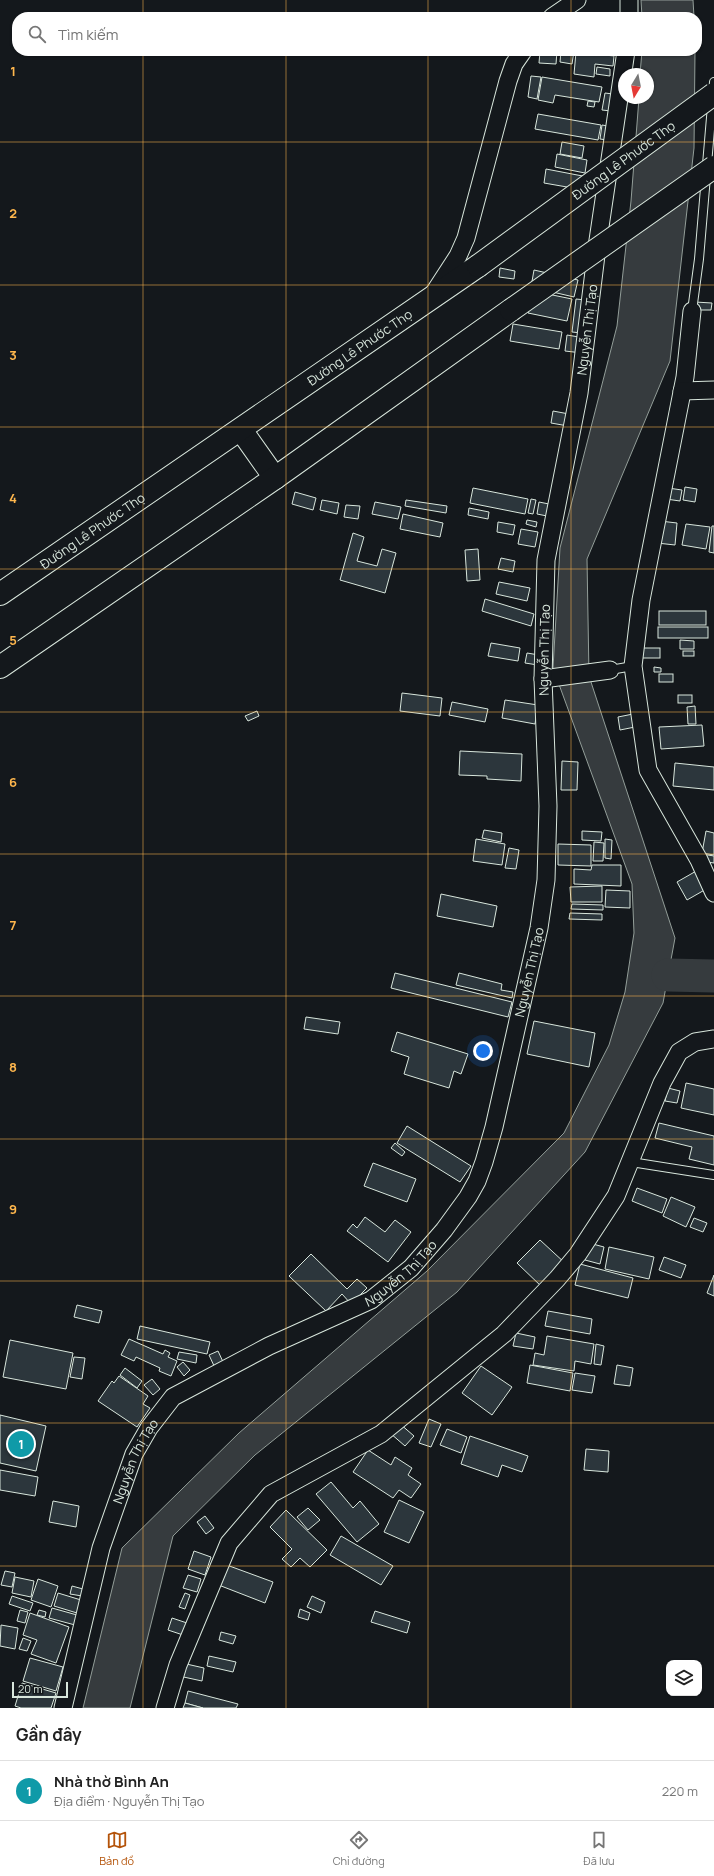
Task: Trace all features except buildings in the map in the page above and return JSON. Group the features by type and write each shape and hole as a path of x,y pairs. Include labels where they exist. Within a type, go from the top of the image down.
{"street":[{"path":"559,12 577,0"},
{"path":"629,0 629,12"},
{"path":"426,304 452,266 466,238 508,81 514,64 520,56"},
{"name":"Nguyễn Thị Tạo","path":"63,1708 78,1640 108,1527 134,1454 149,1428 168,1403 173,1397 269,1346 371,1300 411,1268 444,1230 468,1197 477,1180 494,1127 539,928 546,880 548,806 546,560 579,393 597,247 625,56"},
{"name":"Đường Lê Phước Thọ","path":"0,594 426,304 714,94"},
{"path":"0,667 275,478 714,168"},
{"path":"692,311 682,391 641,600 632,666 648,770 699,860 714,893"},
{"path":"682,391 714,390"},
{"path":"241,430 275,478"},
{"path":"547,678 610,670"},
{"path":"165,1708 178,1665 229,1543 271,1494 381,1434 504,1334 557,1280 578,1254 616,1196 662,1083 678,1052 695,1042 714,1038"}],"lane":[{"path":"692,311 714,82"},
{"path":"610,670 632,666"},
{"path":"631,1162 714,1175"}],"shaded area":[{"path":"641,0 693,0 694,12 642,12"},
{"path":"642,56 695,56 694,148 670,361 587,559 589,676 675,938 663,1003 585,1152 457,1292 255,1455 173,1536 130,1708 83,1708 122,1548 239,1433 427,1271 564,1133 609,1045 625,992 634,933 632,884 553,668 560,548 617,326 631,201 639,104 654,104 654,68 641,68"}],"waterway":[{"path":"668,975 714,976"}],"place":[{"name":"Nhà thờ Bình An","path":"21,1444"}]}
